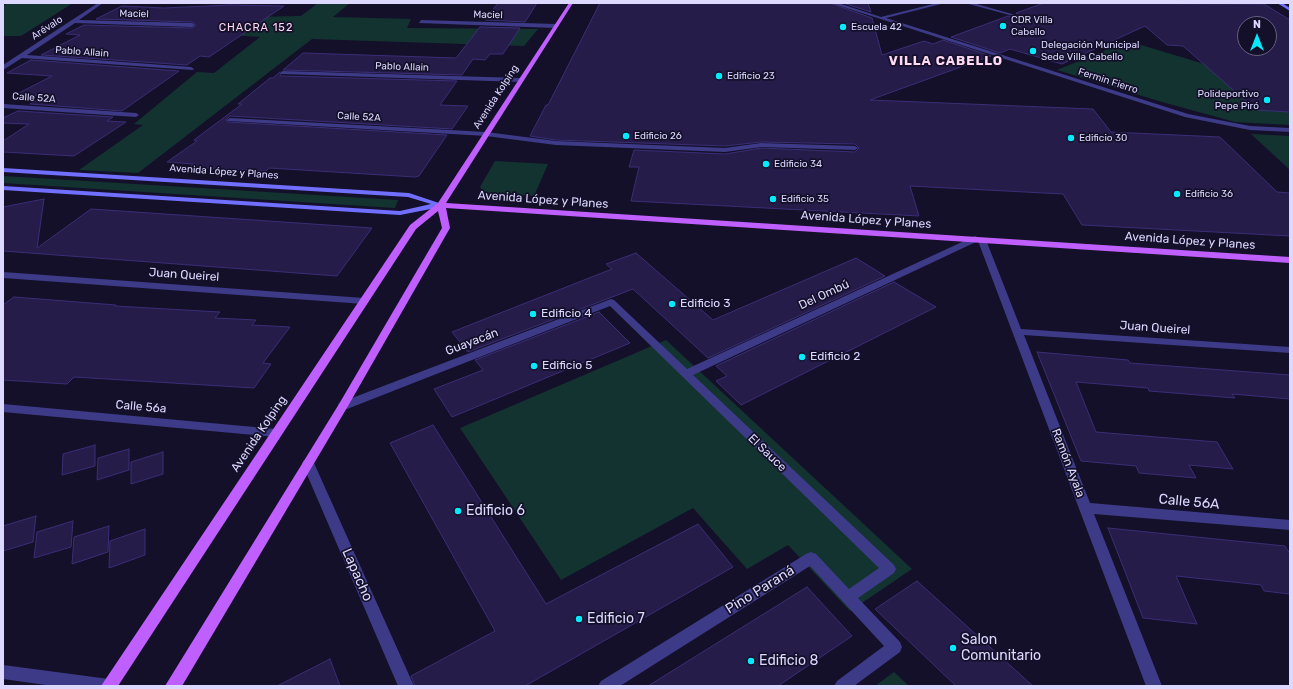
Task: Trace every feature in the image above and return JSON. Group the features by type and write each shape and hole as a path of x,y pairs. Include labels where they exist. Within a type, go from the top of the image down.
{"main road":[{"name":"Avenida Kolping","path":"109,686 413,227 442,205 571,3"},
{"path":"1279,3 1290,10"},
{"name":"Avenida López y Planes","path":"3,170 409,195 442,205 1290,260"},
{"name":"Avenida López y Planes","path":"3,188 400,213 442,205"},
{"path":"173,686 343,406 446,228 442,205"}],"street":[{"name":"Arévalo","path":"3,68 101,3"},
{"name":"Fermin Fierro","path":"833,3 1187,116 1250,128 1290,130"},
{"path":"882,18 943,3"},
{"path":"967,3 1017,16"},
{"name":"Maciel","path":"74,21 192,25"},
{"name":"Maciel","path":"421,22 556,26"},
{"name":"Pablo Allain","path":"21,56 191,69"},
{"name":"Pablo Allain","path":"283,73 522,80"},
{"name":"Calle 52A","path":"3,106 136,115"},
{"name":"Calle 52A","path":"230,120 486,134 556,142 725,150 761,145 856,148"},
{"name":"Ramón Ayala","path":"978,240 1018,332 1154,686"},
{"name":"Del Ombú","path":"685,374 978,240"},
{"name":"Juan Queirel","path":"3,276 364,301"},
{"name":"Guayacán","path":"343,406 611,302"},
{"name":"El Sauce","path":"611,302 889,570 848,597"},
{"name":"Juan Queirel","path":"1018,332 1290,350"},
{"name":"Calle 56a","path":"3,408 276,433"},
{"name":"Lapacho","path":"308,463 406,686"},
{"name":"Calle 56A","path":"1086,508 1290,526"},
{"name":"Pino Paraná","path":"606,686 811,558 896,647 842,686"},
{"path":"3,672 109,686"}],"green space":[{"path":"8,3 73,3 21,36 3,36 3,6"},
{"path":"318,3 350,3 333,17 411,19 407,28 538,29 524,46 312,39 138,173 79,170 143,125 134,124 197,72 214,73 260,37 184,32 206,18 301,16"},
{"path":"1128,41 1224,70 1290,84 1290,125 1235,122 1162,102 1057,70"},
{"path":"1251,134 1290,136 1290,170"},
{"path":"495,161 548,164 534,196 485,193 480,187"},
{"path":"3,176 398,200 395,208 3,183"},
{"path":"666,340 912,569 850,611 788,545 747,569 693,508 561,580 460,428"},
{"path":"894,672 909,686 875,686"}],"building":[{"path":"498,3 537,3 525,22 485,20"},
{"path":"600,3 830,3 872,18 882,55 924,41 933,44 943,40 991,56 870,100 1093,109 1111,132 1220,137 1277,192 1290,193 1290,236 1082,225 1063,194 910,186 919,216 631,201 639,167 629,167 634,150 725,154 761,148 855,152 859,148 855,144 761,142 725,146 556,140 530,136 546,105 548,105"},
{"path":"843,3 868,3 871,12"},
{"path":"1044,3 1264,4 1290,20 1290,112 1256,110 1183,46 1167,45 1145,26 1062,64 1010,49 1000,53 951,37 1008,16 1018,18 1020,15 1016,13"},
{"path":"230,5 284,6 209,57 200,56 187,65 41,55 80,35 66,34 84,25 192,28 196,25 192,22 96,19 122,6 164,8"},
{"path":"480,27 520,28 503,54 490,54 485,60 473,59 462,75 283,70 303,53 456,58"},
{"path":"31,60 179,71 122,111 30,104 45,96 17,94 52,76 7,73"},
{"path":"280,72 281,76 457,81 440,105 468,106 452,129 230,116 226,120 228,122 447,135 419,176 415,177 269,168 266,171 190,167 193,164 167,162 197,141 194,140 242,104 238,104 270,78 273,78"},
{"path":"18,111 113,117 107,121 126,122 74,156 3,152 3,141 29,124 3,123 3,118"},
{"path":"44,199 37,248 91,209 372,228 337,276 3,251 3,207"},
{"path":"636,253 713,320 856,258 885,276 708,358 633,289 468,352 452,332 612,269 606,264"},
{"name":"Edificio 2","path":"894,282 936,307 741,405 716,381 727,376 716,366"},
{"path":"14,297 116,305 115,306 220,312 215,318 256,320 252,325 290,327 263,363 271,364 254,388 74,377 67,384 3,380 3,305"},
{"name":"Edificio 5","path":"599,312 630,343 452,417 434,389 483,370 475,360"},
{"path":"1037,352 1128,360 1130,363 1290,375 1290,399 1232,394 1235,398 1149,391 1148,388 1076,382 1096,432 1217,442 1233,469 1189,465 1196,478 1139,473 1136,466 1081,461"},
{"name":"Edificio 7","path":"433,425 546,604 698,524 733,567 525,686 415,686 411,676 495,631 390,443"},
{"path":"95,445 95,466 62,475 63,454"},
{"path":"129,449 129,470 97,480 98,458"},
{"path":"163,452 163,474 131,484 131,462"},
{"path":"36,516 33,542 3,551 3,526"},
{"path":"73,521 71,547 34,558 37,532"},
{"path":"109,526 108,552 72,564 74,537"},
{"path":"1108,528 1285,546 1290,554 1290,594 1264,591 1261,585 1176,576 1197,624 1143,618"},
{"path":"145,529 145,555 109,568 110,541"},
{"name":"Salon Comunitario","path":"917,581 1033,686 956,686 875,609"},
{"name":"Edificio 8","path":"807,587 852,636 778,686 648,686"},
{"path":"330,659 340,686 277,686"}],"place":[{"name":"CDR Villa Cabello","path":"1003,26"},
{"name":"Escuela 42","path":"843,27"},
{"name":"Delegación Municipal Sede Villa Cabello","path":"1033,51"},
{"name":"Edificio 23","path":"719,76"},
{"name":"Polideportivo Pepe Piró","path":"1267,100"},
{"name":"Edificio 26","path":"626,136"},
{"name":"Edificio 30","path":"1071,138"},
{"name":"Edificio 34","path":"766,164"},
{"name":"Edificio 36","path":"1177,194"},
{"name":"Edificio 35","path":"773,199"},
{"name":"Edificio 3","path":"672,304"},
{"name":"Edificio 4","path":"533,314"},
{"name":"Edificio 2","path":"802,357"},
{"name":"Edificio 5","path":"534,366"},
{"name":"Edificio 6","path":"458,511"},
{"name":"Edificio 7","path":"579,619"},
{"name":"Salon Comunitario","path":"953,648"},
{"name":"Edificio 8","path":"751,661"}],"district":[{"name":"CHACRA 152","path":"256,28"},
{"name":"VILLA CABELLO","path":"946,61"}]}
